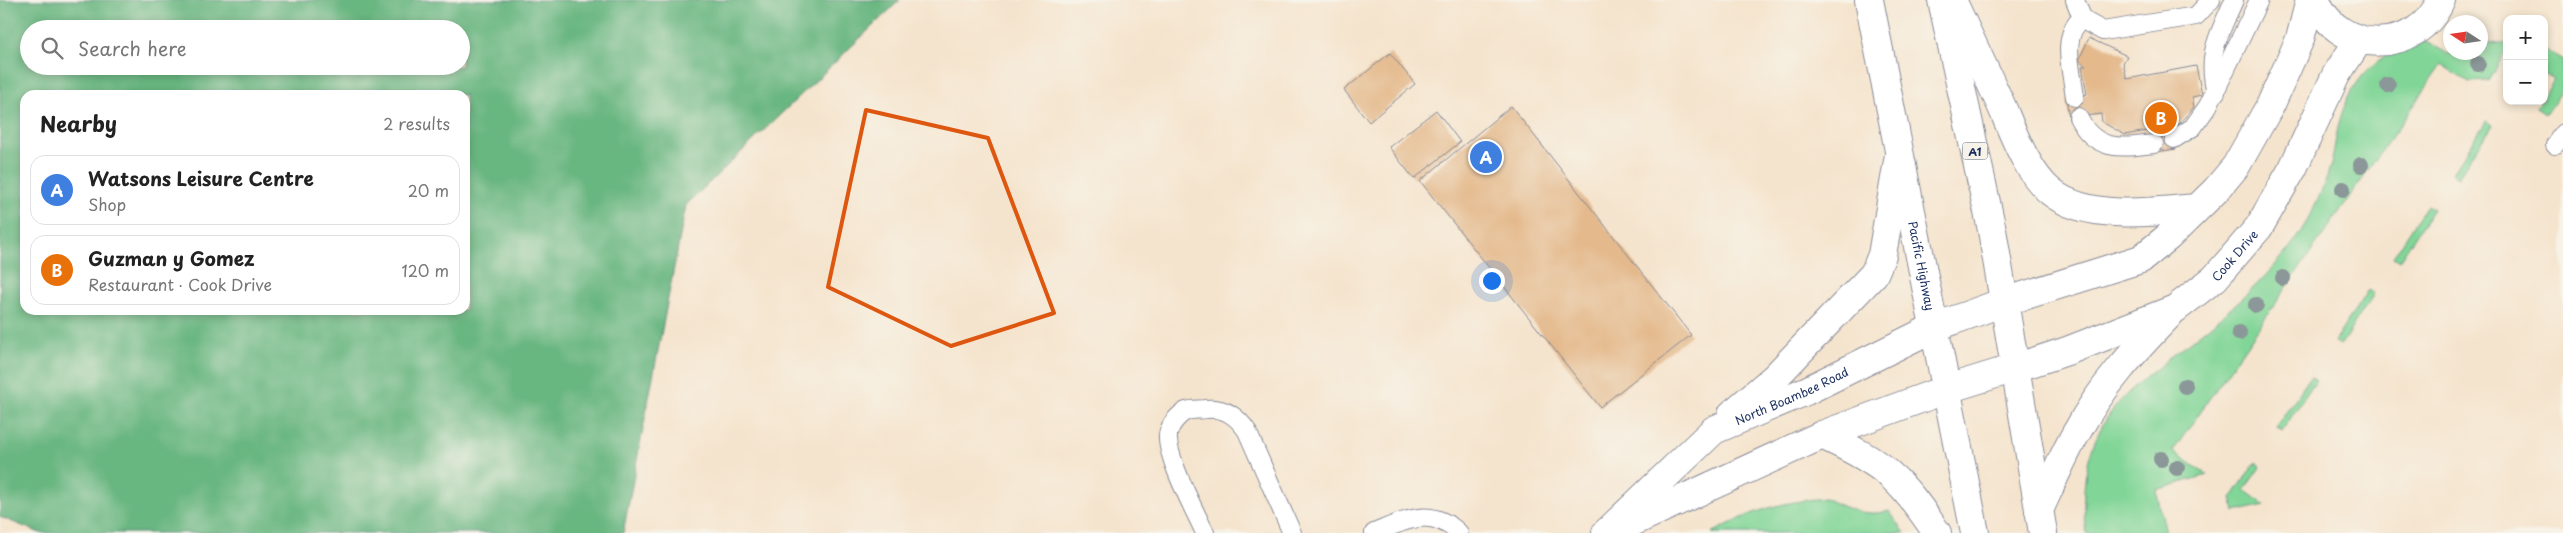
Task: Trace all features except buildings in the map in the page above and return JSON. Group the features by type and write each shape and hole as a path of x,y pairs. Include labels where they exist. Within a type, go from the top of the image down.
{"main road":[{"name":"Pacific Highway","path":"1869,0 1975,533"},
{"name":"A1","path":"1942,0 1992,230 2041,522"},
{"path":"1952,0 2025,157 2050,192 2070,202 2099,210 2118,212 2195,208"},
{"path":"2004,302 2141,259 2168,237 2195,208 2216,190 2236,166 2271,104 2300,39 2310,0"},
{"path":"2316,0 2330,23 2343,33 2359,40 2378,43 2398,40 2415,32 2430,19 2442,0"},
{"name":"Cook Drive","path":"2015,368 2067,351 2176,309 2215,278 2259,227 2293,168 2336,75 2359,40"},
{"path":"1714,430 1776,376 1874,274 1882,255 1900,149"},
{"name":"North Boambee Road","path":"1607,533 1714,430 1806,390 1876,354 1935,327 2004,302"},
{"path":"2041,522 2077,430 2102,392 2135,350 2176,309"},
{"name":"North Boambee Road","path":"1607,533 1822,435 1946,389 2015,368"},
{"path":"1822,435 1860,452 1898,481 1937,533"}],"lane":[{"path":"2075,0 2082,18 2089,26 2103,31 2196,16 2211,0"},
{"path":"2216,92 2211,66 2212,51 2234,0"},
{"path":"2174,139 2193,128 2216,92 2260,0"},
{"path":"2075,97 2069,44 2073,27 2082,18"},
{"path":"2078,118 2084,129 2108,146 2121,148 2154,144"},
{"path":"1205,533 1173,459 1168,435 1173,422 1186,411 1211,408 1225,411 1238,418 1247,431 1292,533"},
{"path":"1374,533 1420,517 1435,518 1448,523 1459,533"}],"highlighted area":[{"path":"866,110 988,138 1054,313 951,346 828,287"}],"green space":[{"path":"0,0 900,0 686,205 623,533 40,533 0,517"},
{"path":"2426,41 2443,51 2443,60 2488,60 2488,44 2503,43 2503,57 2488,81 2469,82 2442,64 2173,451 2207,475 2156,490 2166,533 2086,533 2084,485 2090,454 2103,425 2112,411 2135,386 2259,283 2287,251 2307,221 2323,187 2331,164 2341,116 2354,88 2373,65 2397,49"},
{"path":"2548,51 2563,60 2563,87 2546,114 2537,108 2539,105 2548,105 2548,90 2554,80 2548,76"},
{"path":"2487,121 2493,125 2458,177 2452,173"},
{"path":"2427,205 2433,209 2399,261 2393,257"},
{"path":"2368,290 2374,294 2340,346 2334,342"},
{"path":"2311,376 2316,380 2282,431 2276,427"},
{"path":"2256,462 2261,466 2244,490 2265,505 2235,512 2232,497"},
{"path":"1825,498 1856,511 1880,513 1889,511 1905,533 1712,533 1766,509 1793,502"}],"place":[{"name":"Guzman y Gomez","path":"2161,118"},
{"name":"Watsons Leisure Centre","path":"1486,157"}]}
